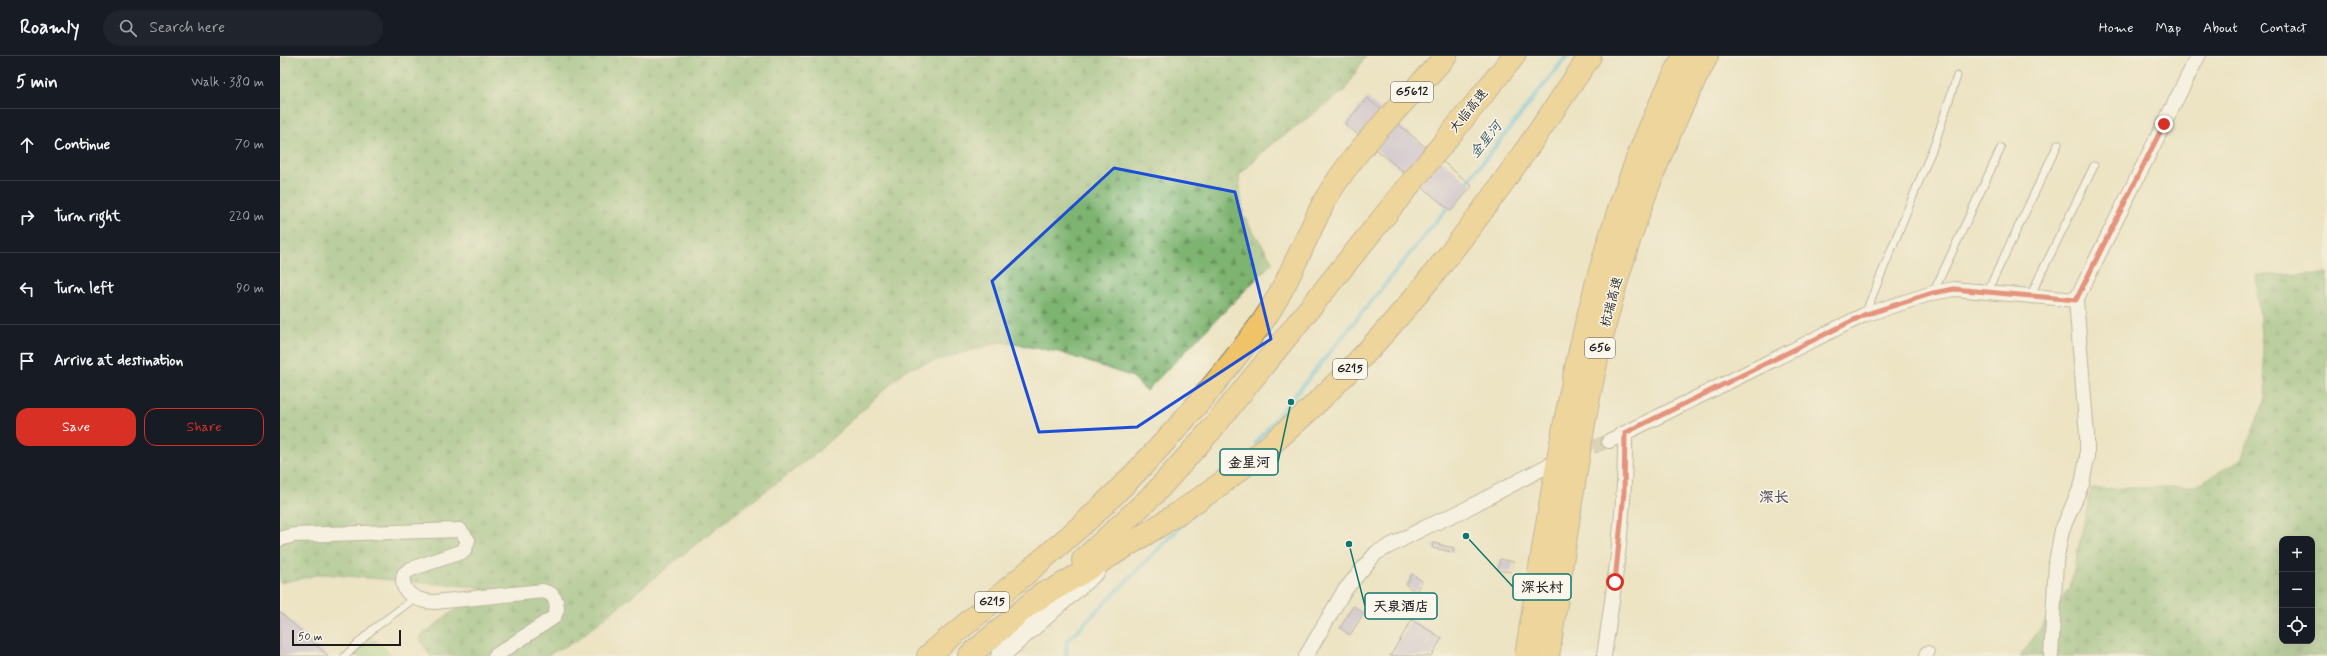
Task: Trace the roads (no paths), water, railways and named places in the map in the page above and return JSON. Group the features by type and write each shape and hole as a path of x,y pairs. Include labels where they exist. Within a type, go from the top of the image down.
{"highway":[{"name":"G5612","path":"1057,547 1140,468 1226,371 1263,321 1286,281 1325,201 1340,176 1378,129 1446,56"},
{"name":"大临高速","path":"1033,602 1092,552 1155,493 1211,430 1514,56"},
{"name":"G215","path":"969,656 1033,602 1160,524 1243,467 1289,429 1332,388 1391,326 1444,262 1499,189 1590,56"},
{"name":"杭瑞高速","path":"1525,656 1530,634 1571,384 1590,302 1608,237 1634,167 1660,105 1684,56"},
{"name":"杭瑞高速","path":"1548,656 1562,562 1592,388 1618,278 1653,174 1681,107 1707,56"},
{"name":"G215","path":"928,656 1057,547"},
{"path":"1559,656 1562,562"},
{"path":"1015,583 1033,602"}],"street":[{"path":"2052,656 2056,562 2062,530 2082,484 2087,458 2076,300 2198,56"},
{"path":"1609,441 1864,315 1933,293 1954,289 2076,300"},
{"path":"1604,656 1620,553 1624,492 1625,433"},
{"path":"1306,656 1344,591 1376,553 1426,527 1462,512 1547,466"},
{"path":"280,539 294,535 446,529 454,529 463,532 468,540 462,553 411,569 404,574 403,579 405,588 415,598 435,602 543,591 552,596 557,609 552,619 495,656"},
{"path":"1000,656 1046,618 1122,548"}],"lane":[{"path":"1864,315 1936,140 1957,76"},
{"path":"1987,292 2058,144"},
{"path":"1933,293 2001,148"},
{"path":"2030,296 2094,166"},
{"path":"345,656 373,629 415,598"}],"waterway":[{"name":"金星河","path":"1464,186 1567,56"},
{"name":"金星河","path":"1256,443 1451,203"},
{"name":"金星河","path":"1066,656 1067,641 1189,518"}],"tunnel":[{"path":"1573,455 1609,441"}],"place":[{"name":"金星河","path":"1291,402"},
{"name":"深长村","path":"1466,536"},
{"name":"天泉酒店","path":"1349,544"}],"district":[{"name":"深长","path":"1774,498"}]}
